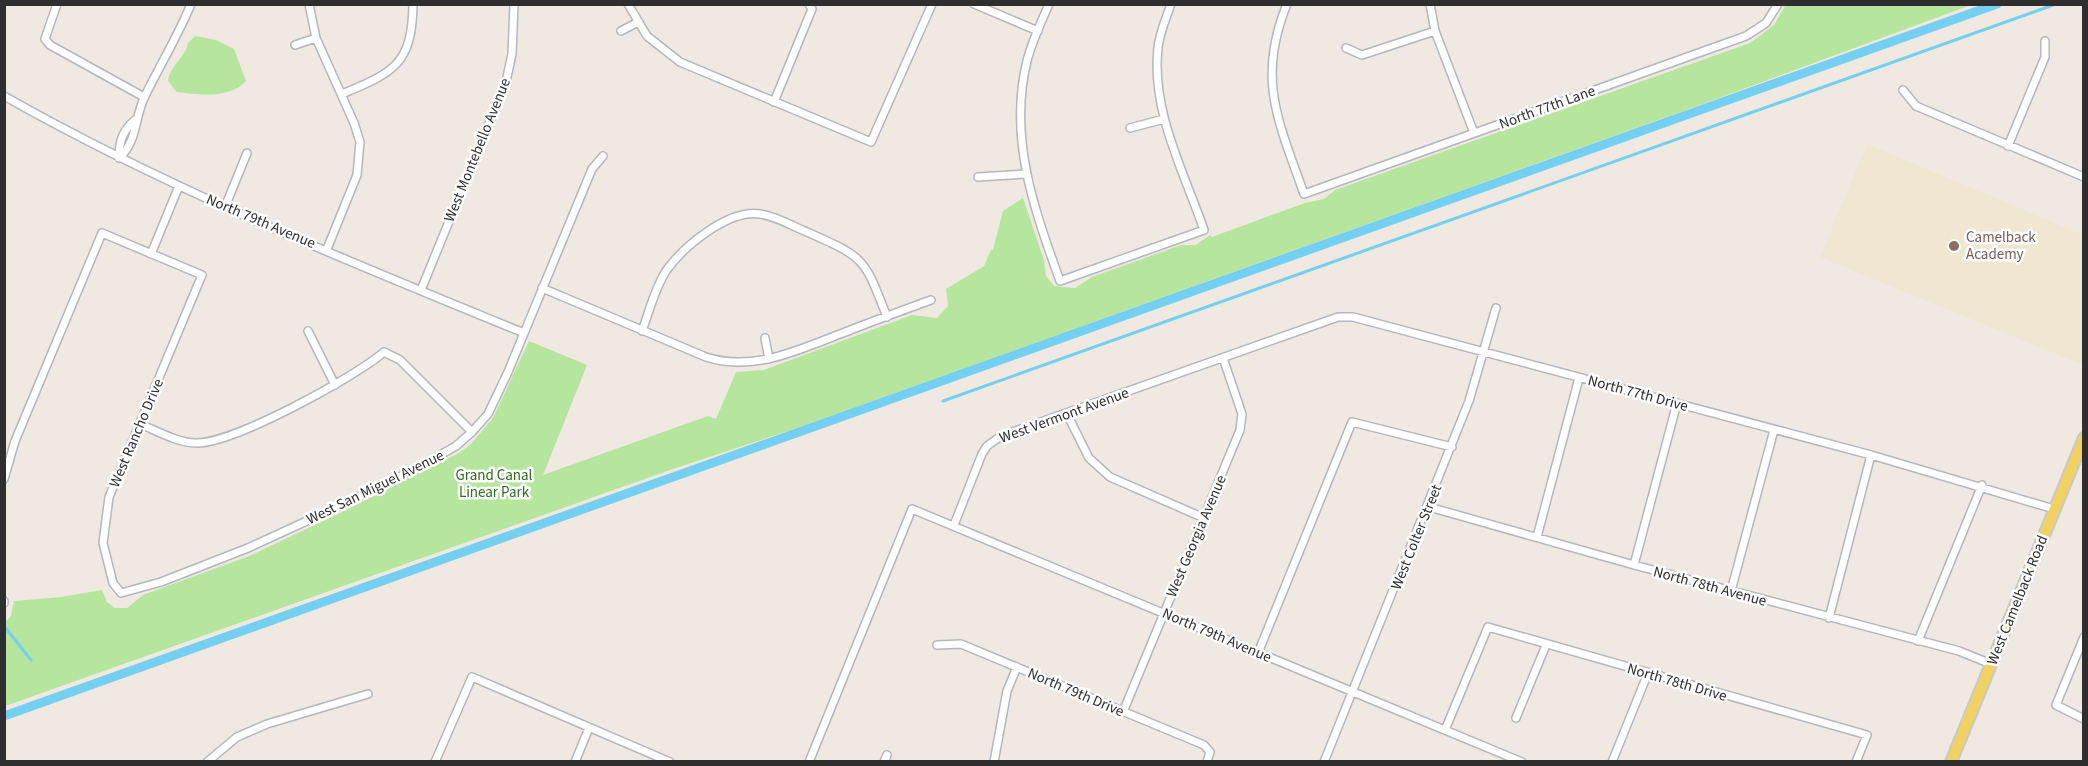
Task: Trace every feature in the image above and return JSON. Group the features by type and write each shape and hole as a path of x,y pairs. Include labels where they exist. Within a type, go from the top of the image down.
{"main road":[{"name":"West Camelback Road","path":"1952,762 2084,438"}],"street":[{"path":"57,4 45,39 63,53 144,97"},
{"path":"119,158 119,145 126,128 135,120 144,97 191,4"},
{"path":"309,4 316,38 342,94 360,142 357,175 327,249"},
{"path":"342,94 381,78 399,64 412,26 413,4"},
{"name":"West Montebello Avenue","path":"421,290 506,82 512,54 514,4"},
{"path":"628,4 647,36 681,62 871,142 932,4"},
{"path":"774,102 812,9 809,4"},
{"path":"974,4 1038,30"},
{"path":"1049,4 1038,30 1023,82 1021,134 1025,174 1036,214 1060,280 1204,230 1164,119 1159,92 1158,47 1171,4"},
{"name":"North 77th Lane","path":"1287,4 1276,30 1271,57 1271,84 1274,109 1304,194 1746,36 1766,22 1778,4"},
{"path":"1430,4 1435,31 1474,133"},
{"path":"621,31 638,22"},
{"path":"1346,48 1362,55 1435,31"},
{"path":"295,45 316,38"},
{"path":"2008,146 2045,57 2045,41"},
{"path":"1903,90 1916,106 2084,177"},
{"name":"North 79th Avenue","path":"4,96 119,158 225,207 524,333"},
{"path":"1130,128 1164,119"},
{"path":"225,207 247,153"},
{"name":"West San Miguel Avenue","path":"121,593 172,578 326,513 414,470 456,446 472,432 488,414 592,169 603,156"},
{"path":"978,177 1025,174"},
{"path":"4,479 15,441 102,233 151,254 179,186"},
{"path":"642,331 665,273 676,260 706,233 733,218 750,213 770,216 858,257 869,270 887,316"},
{"name":"West Rancho Drive","path":"121,593 115,588 106,556 103,528 109,497 202,275 151,254"},
{"path":"542,288 642,331 719,361 733,364 769,359 931,300"},
{"name":"West Colter Street","path":"1324,762 1452,447 1484,353 1496,308"},
{"name":"North 77th Drive","path":"1223,358 1344,316 1982,485 2054,508"},
{"path":"308,331 335,385"},
{"path":"765,338 769,359"},
{"path":"140,424 195,444 214,441 275,415 335,385 384,352 400,360 472,432"},
{"name":"West Vermont Avenue","path":"954,525 978,461 987,446 1001,436 1223,358"},
{"name":"West Georgia Avenue","path":"1123,711 1204,518 1241,421 1242,414 1223,358"},
{"path":"1537,537 1579,378"},
{"path":"1634,565 1677,403"},
{"path":"1067,414 1089,458 1110,477 1204,518"},
{"path":"1258,653 1352,422 1452,447"},
{"path":"1731,591 1774,430"},
{"path":"1829,618 1871,455"},
{"path":"1918,641 1982,485"},
{"name":"North 78th Avenue","path":"1428,507 1829,618 1959,651 1991,664"},
{"name":"North 79th Avenue","path":"809,762 912,509 1522,762"},
{"name":"North 78th Drive","path":"1445,730 1488,627 1867,735 1856,762"},
{"path":"2084,637 2056,705 2084,719"},
{"name":"North 79th Drive","path":"937,645 961,644 1204,745 1210,752 1207,762"},
{"path":"1516,718 1546,645"},
{"path":"994,762 1007,691 1017,667"},
{"path":"1612,762 1648,674"},
{"path":"435,762 472,677 670,762"},
{"path":"207,762 237,736 368,694"},
{"path":"575,762 589,728"}],"shaded area":[{"name":"Camelback Academy","path":"1867,144 2083,235 2083,365 1820,257"}],"green space":[{"name":"Grand Canal Linear Park","path":"1786,4 1971,5 1700,105 797,428 673,469 5,706 5,622 11,616 14,601 61,597 102,590 107,602 115,608 127,608 143,595 249,556 459,453 471,444 493,418 529,341 587,365 543,475 708,416 716,419 736,372 764,370 912,315 937,318 948,306 946,289 984,266 993,250 1003,211 1023,198 1044,260 1046,276 1054,286 1075,288 1092,277 1181,245 1196,245 1210,235 1212,237 1305,203 1324,199 1335,190 1750,43 1774,25"},
{"path":"195,36 216,40 234,49 246,81 239,87 223,93 205,95 177,92 168,81 169,75 188,43"}],"waterway":[{"path":"4,716 1997,4"},
{"path":"943,401 2056,4"},
{"path":"4,626 31,660"}],"place":[{"name":"Camelback Academy","path":"1954,246"}]}
